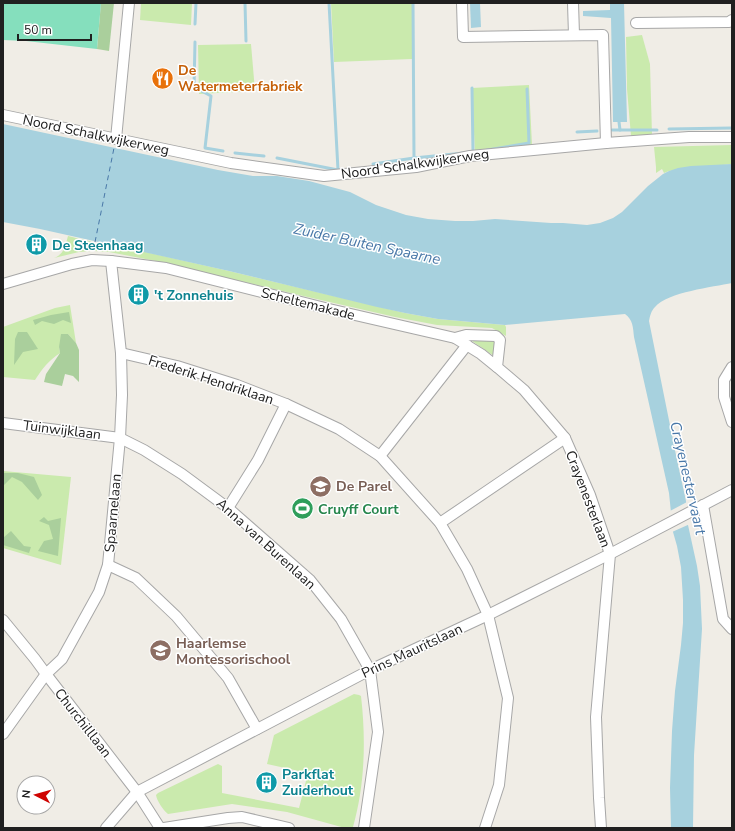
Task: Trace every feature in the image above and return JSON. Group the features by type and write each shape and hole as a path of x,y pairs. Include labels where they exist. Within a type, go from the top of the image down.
{"street":[{"path":"116,139 128,3"},
{"path":"462,3 463,37 603,35 606,143"},
{"path":"573,3 574,35"},
{"path":"636,23 729,22 732,20"},
{"name":"Noord Schalkwijkerweg","path":"3,115 232,163 324,176 416,167 470,156 606,143 689,137 732,136"},
{"name":"Scheltemakade","path":"3,284 72,264 92,260 166,268 298,302 455,338 497,366"},
{"name":"Spaarnelaan","path":"3,734 46,674 62,659 99,592 108,565 120,438 122,395 121,353 111,261"},
{"path":"455,338 466,335 496,336 500,340 497,366"},
{"path":"380,456 467,345"},
{"name":"Frederik Hendriklaan","path":"121,353 177,366 237,385 286,404 339,430 380,456 440,523 467,569 488,615 508,698 499,785 485,828"},
{"name":"Crayenesterlaan","path":"497,366 524,390 565,438 590,495 610,554 596,717 599,798 602,828"},
{"path":"732,367 724,380 724,397 732,422"},
{"path":"228,508 258,460 286,404"},
{"name":"Tuinwijklaan","path":"3,423 120,438"},
{"name":"Anna van Burenlaan","path":"120,438 144,450 182,474 228,508 310,580 341,619 370,670 378,732 364,828"},
{"path":"440,523 565,438"},
{"name":"Prins Mauritslaan","path":"138,792 370,670 488,615 610,554 732,490"},
{"path":"703,505 723,619 732,629"},
{"path":"108,565 136,578 176,616 228,678 257,729"},
{"name":"Churchilllaan","path":"3,620 138,792 160,828"},
{"path":"106,828 138,792"},
{"path":"164,828 242,817 289,828"}],"green space":[{"path":"3,3 101,3 97,49 3,40"},
{"path":"101,3 114,3 109,51 97,49"},
{"path":"141,3 192,3 191,25 140,20"},
{"path":"331,3 412,3 414,33 412,59 334,62"},
{"path":"642,35 650,64 652,135 631,136 627,89 626,37"},
{"path":"251,44 255,91 199,94 198,45"},
{"path":"529,85 532,145 475,154 472,88"},
{"path":"732,145 732,164 669,171 664,173 662,169 656,173 654,147"},
{"path":"68,236 93,242 91,251 79,252 54,258 62,252"},
{"path":"96,243 141,251 405,313 438,319 505,325 506,336 492,328 437,325 395,317 156,261 109,252 95,251"},
{"path":"70,305 76,343 68,334 59,347 60,353 46,365 35,380 3,377 3,327 55,308"},
{"path":"69,312 71,323 63,320 54,324 42,321 35,325 33,320 51,315"},
{"path":"18,332 27,332 38,349 23,352 14,365 15,339"},
{"path":"61,334 68,334 76,343 79,350 79,382 73,376 65,374 62,386 44,382 46,374 60,353 59,347"},
{"path":"496,340 494,356 472,341"},
{"path":"3,471 71,477 61,565 3,548"},
{"path":"3,473 18,473 34,477 42,495 38,500 22,482 12,477 3,486"},
{"name":"Cruyff Court","path":"298,499 312,510 305,519 291,509"},
{"path":"44,517 48,521 61,518 58,556 38,551 44,541 53,539 49,525 39,521"},
{"path":"11,531 24,546 31,547 29,553 3,545 3,538"},
{"path":"354,694 361,696 364,745 360,795 353,827 345,828 287,812 232,804 168,814 159,803 156,795 158,793 218,764 222,766 222,793 299,808 308,773 267,764 274,735"}],"water":[{"path":"470,3 480,3 481,27 471,28"},
{"path":"610,3 624,3 627,122 613,122 611,18 583,16 583,11 610,10"},
{"name":"Zuider Buiten Spaarne","path":"3,124 218,170 253,176 277,176 309,181 350,192 376,205 406,215 428,219 455,221 495,219 587,225 600,223 613,218 622,212 648,186 669,171 691,166 732,164 732,283 691,291 670,297 655,307 649,321 686,501 688,525 700,586 702,629 694,755 693,828 671,828 670,788 672,731 683,623 681,567 673,532 669,493 633,327 628,316 625,314 505,325 438,319 377,307 229,271 3,222"}],"pier":[{"path":"687,502 690,524 672,532 670,511"}],"waterway":[{"path":"195,24 196,3"},
{"path":"245,3 246,41"},
{"path":"277,158 338,170 329,3"},
{"path":"373,164 414,158 413,3"},
{"path":"195,42 194,87 211,96 205,148 223,151"},
{"path":"472,88 473,152"},
{"path":"487,150 529,143 527,89"},
{"path":"612,130 620,130 619,122"},
{"path":"669,129 732,128"},
{"path":"620,130 657,130"},
{"path":"577,132 597,131"},
{"path":"235,153 264,156"},
{"path":"414,158 464,153"}],"ferry route":[{"path":"95,242 114,148"}],"place":[{"name":"De Watermeterfabriek","path":"163,78"},
{"name":"De Steenhaag","path":"37,245"},
{"name":"'t Zonnehuis","path":"139,295"},
{"name":"De Parel","path":"321,486"},
{"name":"Cruyff Court","path":"302,509"},
{"name":"Haarlemse Montessorischool","path":"160,651"},
{"name":"Parkflat Zuiderhout","path":"267,782"}],"water label":[{"name":"Crayenestervaart","path":"688,478"}]}
